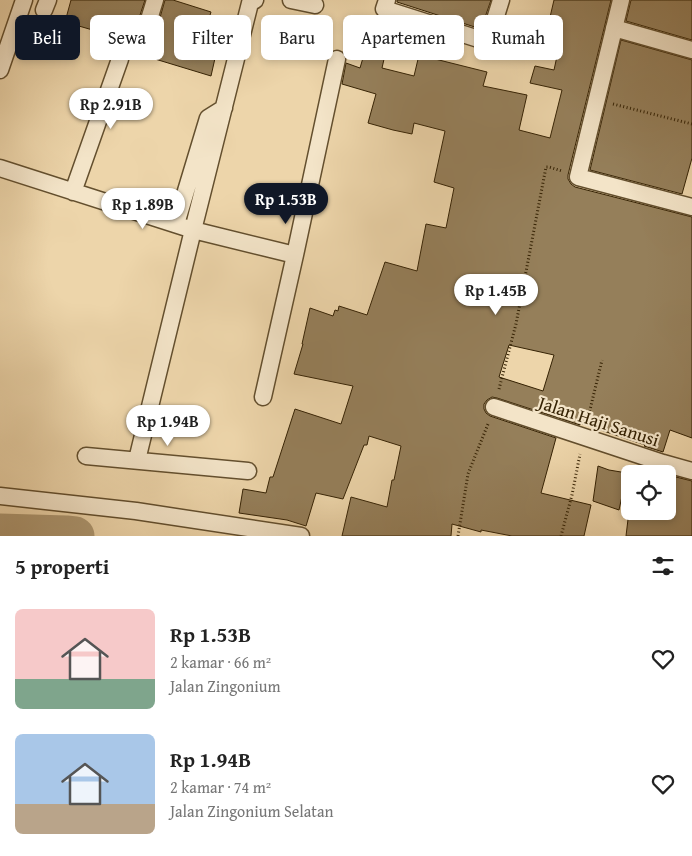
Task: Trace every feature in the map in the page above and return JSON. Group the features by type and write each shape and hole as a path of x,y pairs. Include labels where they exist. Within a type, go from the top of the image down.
{"street":[{"path":"0,70 3,50 24,0"},
{"path":"150,15 155,0"},
{"path":"137,460 250,3 255,0"},
{"path":"291,0 315,5"},
{"path":"387,0 384,9 488,42 501,0"},
{"path":"622,0 578,177 692,207"},
{"path":"614,28 692,50"},
{"path":"263,398 337,59"},
{"path":"73,192 120,60"},
{"path":"176,224 208,118 224,108"},
{"path":"0,168 193,230 295,255"},
{"name":"Jalan Haji Sanusi","path":"494,408 663,463 692,470"},
{"path":"86,456 248,471"},
{"path":"0,496 136,511 301,536"}],"path":[{"path":"596,99 692,124"},
{"path":"458,536 468,474 494,408 516,324 546,167 578,177"}],"building":[{"path":"71,0 145,0 140,15 90,15 90,29 80,26 80,15 67,15"},
{"path":"165,0 173,0 211,12 210,15 174,15 174,60 215,60 211,76 158,60 164,60 164,15 161,15"},
{"path":"397,0 491,0 486,15 474,15 474,27 464,24 464,15 437,15 397,2"},
{"path":"554,0 611,0 568,179 575,187 692,217 692,438 670,430 663,452 580,423 580,425 497,398 492,397 487,400 484,404 484,409 490,416 556,438 541,493 591,505 584,536 512,536 481,530 481,532 452,524 451,536 342,536 351,497 387,507 401,446 369,436 367,445 364,445 343,499 316,493 306,526 287,520 239,513 243,489 266,493 295,409 341,424 353,386 294,374 303,344 310,308 333,316 335,310 338,311 339,306 367,315 385,262 417,271 426,224 446,228 454,188 434,182 445,131 414,123 412,134 368,123 376,94 342,84 346,63 360,68 362,60 384,60 382,68 414,76 418,60 439,60 487,72 483,86 527,95 519,130 550,138 562,90 530,83 535,66 554,70 556,60 563,60 563,15 550,15","holes":["509,345 554,355 543,391 499,377"]},
{"path":"631,0 692,0 692,40 626,21"},
{"path":"621,40 692,60 692,158 682,194 590,170"},
{"path":"598,466 621,472 621,501 619,510 593,501"},
{"path":"676,477 692,481 692,536 626,536 628,520 676,520"}],"waterway":[{"path":"0,533 75,536"}]}
